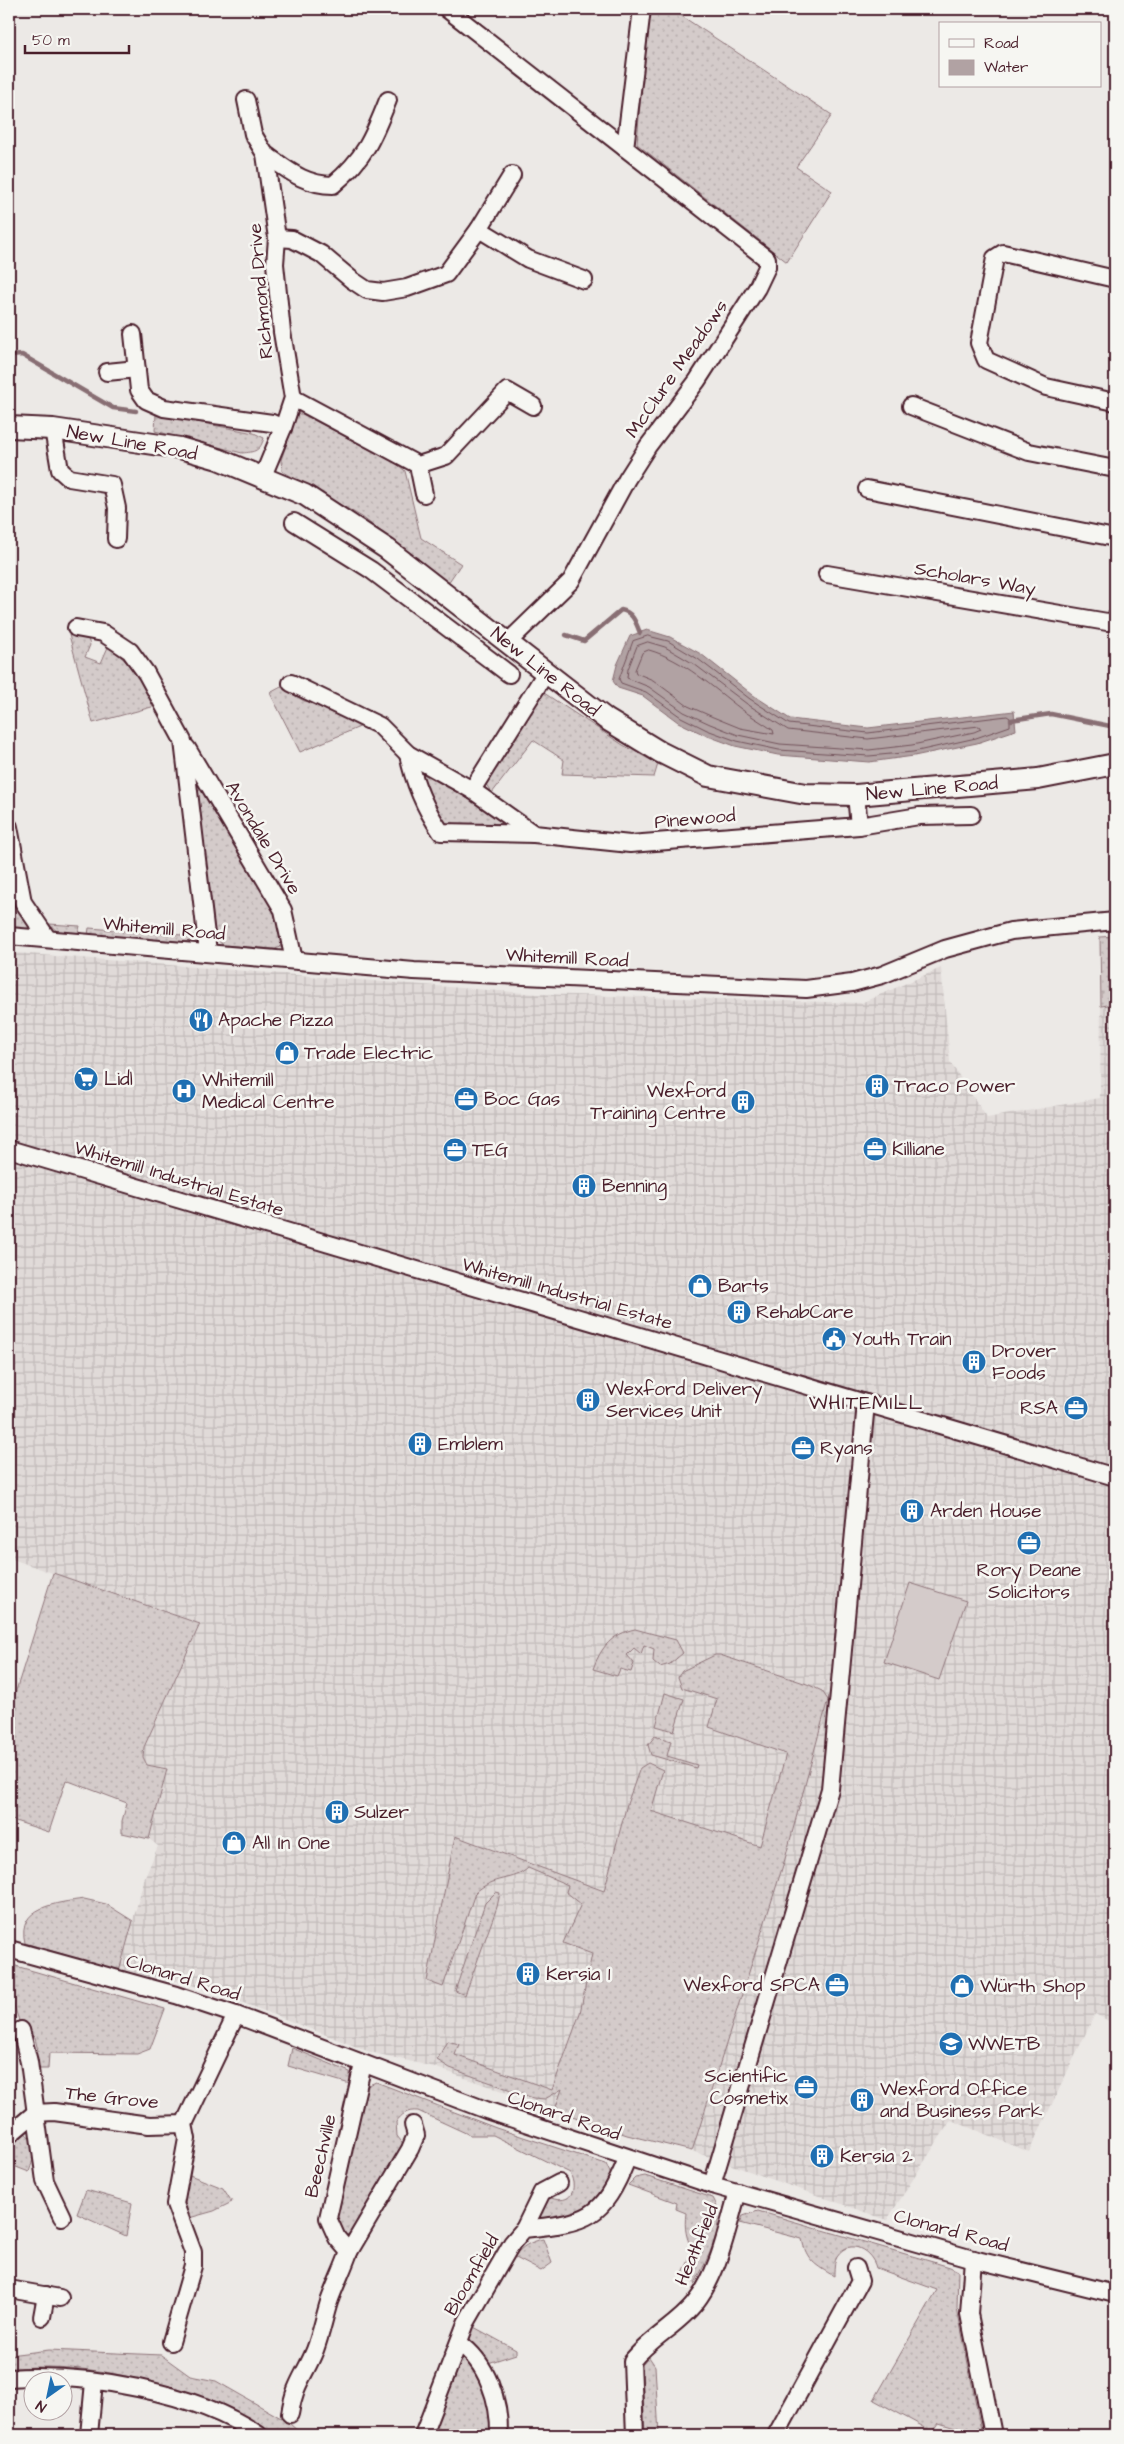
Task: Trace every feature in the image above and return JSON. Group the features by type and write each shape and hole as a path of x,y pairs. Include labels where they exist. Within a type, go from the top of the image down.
{"main road":[{"name":"New Line Road","path":"9,427 53,429 180,448 262,476 304,495 387,549 545,674 606,719 660,752 708,776 806,794 856,795 1038,779 1115,764"}],"street":[{"name":"McClure Meadows","path":"447,9 767,258 768,267 758,288 697,381 648,446 627,479 571,581 507,643"},
{"path":"625,148 642,9"},
{"name":"Richmond Drive","path":"246,100 253,134 265,154 277,238 275,264 282,332 293,398 283,428 262,476"},
{"path":"265,154 299,177 316,185 333,185 363,155 371,142 388,100"},
{"path":"277,238 292,239 321,254 367,290 383,292 407,288 446,274 479,228 512,175"},
{"path":"479,228 528,259 584,280"},
{"path":"1115,279 1003,253 995,258 979,343 986,360 1037,384 1115,402"},
{"path":"133,334 141,395 154,404 181,411 272,423 283,428"},
{"path":"107,372 137,369"},
{"path":"293,398 418,465 446,456 507,391 533,406"},
{"path":"911,406 1029,452 1115,469"},
{"path":"53,429 60,470 69,478 112,485 117,508 116,539"},
{"path":"418,465 424,494"},
{"path":"867,489 1115,538"},
{"path":"294,522 371,570 509,674"},
{"path":"371,570 387,549"},
{"name":"Scholars Way","path":"827,574 1107,622 1115,621"},
{"name":"Avondale Drive","path":"76,628 103,632 130,651 146,673 183,741 283,910 294,960"},
{"path":"472,790 545,674"},
{"name":"Pinewood","path":"291,684 380,726 408,754 472,790 534,834"},
{"name":"Avondale Drive","path":"183,741 208,952"},
{"name":"Pinewood","path":"408,754 414,781 426,810 441,832 534,834 630,844 859,826 919,816 971,815"},
{"path":"856,795 859,826"},
{"path":"9,827 23,902 48,939"},
{"name":"Whitemill Road","path":"9,936 461,974 806,989 852,983 882,975 945,949 1011,931 1115,922"},
{"name":"Whitemill Industrial Estate","path":"9,1149 487,1293 866,1403 1115,1478"},
{"path":"712,2186 830,1789 866,1403"},
{"name":"Clonard Road","path":"9,1949 176,1995 236,2015 486,2110 627,2159 712,2186 973,2259 1115,2294"},
{"path":"171,2342 193,2266 193,2252 175,2204 187,2139 184,2124 236,2015"},
{"path":"21,2030 29,2062 45,2181 62,2217"},
{"name":"Beechville","path":"349,2252 338,2238 328,2218 362,2064"},
{"name":"The Grove","path":"35,2113 54,2112 149,2125 184,2124"},
{"path":"9,2135 35,2113"},
{"path":"290,2414 292,2398 298,2380 314,2351 330,2299 341,2276 349,2252 410,2149 416,2135 413,2125"},
{"name":"Bloomfield","path":"524,2229 560,2225 584,2219 606,2201 627,2159"},
{"name":"Bloomfield","path":"423,2435 427,2420 466,2323 486,2284 512,2243 524,2229 542,2192 559,2183"},
{"name":"Heathfield","path":"635,2435 632,2361 646,2344 681,2318 696,2302 721,2250 738,2192"},
{"path":"973,2259 969,2314 993,2435"},
{"path":"776,2435 860,2281 856,2268"},
{"path":"9,2289 53,2296 42,2316"},
{"name":"Bloomfield","path":"459,2343 472,2351 482,2365 493,2396 498,2435"},
{"path":"9,2378 52,2376 138,2389 207,2408 259,2435"},
{"path":"89,2435 94,2382"}],"shaded area":[{"path":"647,9 671,9 832,115 796,167 832,191 787,262 637,144"},
{"path":"156,414 254,433 264,438 261,446 256,450 242,453 155,431"},
{"path":"297,414 302,414 396,463 405,471 421,538 461,564 448,583 362,517 282,471 281,460"},
{"path":"69,635 88,639 90,645 85,657 101,663 108,647 124,659 159,705 93,723"},
{"path":"281,687 304,701 316,702 362,726 300,752 270,693"},
{"path":"544,693 623,745 658,764 654,777 562,774 564,760 533,740 492,793 485,783"},
{"path":"416,770 511,822 512,828 448,824 437,816"},
{"path":"199,790 204,790 280,921 284,937 281,947 275,949 223,945 216,939 197,797"},
{"path":"9,870 15,903 31,929 9,927"},
{"path":"49,924 80,926 78,934 59,933"},
{"path":"89,928 195,936 188,942 88,935"},
{"path":"1115,936 1115,1004 1101,1006 1100,937"},
{"path":"17,953 538,994 861,1003 941,968 950,1062 987,1118 1100,1098 1101,1006 1115,1004 1115,2024 1095,2014 1029,2152 951,2120 887,2220 692,2151 627,2135 434,2067 370,2052 241,2002 183,1982 119,1971 144,1880 158,1846 149,1839 167,1769 147,1765 143,1757 144,1747 200,1624 9,1558 9,958"},
{"path":"53,1573 200,1624 144,1747 143,1757 147,1765 167,1769 149,1839 122,1833 122,1821 127,1803 66,1780 49,1832 9,1819 9,1713"},
{"path":"910,1583 966,1601 939,1680 884,1662"},
{"path":"635,1629 676,1640 683,1653 670,1664 660,1667 653,1661 654,1649 644,1645 641,1654 634,1648 627,1655 634,1663 631,1672 620,1669 617,1676 593,1669 608,1643 620,1634"},
{"path":"715,1655 720,1655 807,1684 822,1691 828,1700 785,1859 692,2151 627,2135 555,2110 562,2089 545,2099 533,2098 450,2068 437,2060 447,2041 459,2044 455,2055 552,2090 580,2013 592,1954 563,1943 581,1904 566,1892 568,1885 528,1868 516,1875 482,1887 475,1893 443,1987 427,1981 455,1836 604,1891 627,1804 640,1768 648,1763 663,1770 651,1811 760,1846 786,1754 709,1727 717,1699 682,1688 678,1677 682,1671"},
{"path":"665,1693 684,1699 674,1731 656,1726"},
{"path":"655,1736 671,1741 667,1756 697,1765 696,1768 651,1755 648,1745"},
{"path":"496,1892 500,1893 497,1907 465,1995 455,1991 485,1903"},
{"path":"84,1899 106,1904 133,1921 119,1971 25,1943 24,1931 27,1921 33,1914 51,1905"},
{"path":"9,1964 165,2009 150,2049 137,2054 49,2053 48,2069 37,2069 34,2054 38,2051 35,2038 20,2024 12,1999 9,1997"},
{"path":"292,2048 350,2072 350,2084 288,2066"},
{"path":"376,2082 496,2128 606,2164 611,2175 608,2185 590,2206 575,2215 544,2221 540,2215 540,2208 544,2203 551,2198 558,2200 568,2198 571,2194 573,2185 570,2173 493,2135 470,2135 418,2111 411,2111 403,2115 396,2122 397,2136 405,2146 352,2233 346,2235 341,2233 335,2218 361,2094 369,2085"},
{"path":"25,2133 30,2137 34,2146 34,2156 29,2172 11,2165 9,2176 9,2144 17,2136"},
{"path":"187,2174 223,2188 232,2202 214,2211 189,2218 183,2196"},
{"path":"645,2176 713,2198 717,2208 717,2229 710,2252 695,2283 682,2276 693,2251 686,2233 686,2213 676,2209 677,2203 628,2185 635,2178"},
{"path":"86,2190 132,2203 126,2236 77,2214"},
{"path":"758,2211 950,2267 958,2271 957,2308 982,2435 953,2435 955,2428 939,2423 933,2432 874,2400 937,2290 876,2268 870,2256 860,2248 854,2247 842,2250 837,2256 834,2276 813,2262 806,2252 802,2239 740,2223 743,2216"},
{"path":"543,2239 552,2263 541,2271 514,2257 527,2245"},
{"path":"472,2326 516,2350 516,2354 488,2363 468,2338"},
{"path":"49,2350 161,2355 190,2376 216,2381 288,2422 302,2435 278,2436 265,2433 215,2403 140,2379 61,2367 9,2369 9,2355"},
{"path":"463,2355 471,2362 482,2381 488,2403 492,2435 430,2435"},
{"path":"649,2357 655,2366 659,2435 645,2435 642,2365"}],"water":[{"path":"647,630 670,637 701,654 753,695 790,719 868,728 1014,711 1016,730 977,743 914,756 869,762 778,755 735,746 705,735 678,722 643,696 618,688 613,681 617,665 630,636"}],"waterway":[{"path":"9,356 22,355 113,408 136,411"},
{"path":"566,635 584,641 621,610 631,616 640,633"},
{"path":"1011,720 1051,714 1115,727"}],"place":[{"name":"Apache Pizza","path":"201,1020"},
{"name":"Trade Electric","path":"287,1053"},
{"name":"Lidl","path":"86,1079"},
{"name":"Traco Power","path":"877,1086"},
{"name":"Whitemill Medical Centre","path":"184,1091"},
{"name":"Boc Gas","path":"466,1099"},
{"name":"Wexford Training Centre","path":"743,1102"},
{"name":"Killiane","path":"875,1149"},
{"name":"TEG","path":"455,1150"},
{"name":"Benning","path":"584,1186"},
{"name":"Barts","path":"700,1286"},
{"name":"RehabCare","path":"739,1312"},
{"name":"Youth Train","path":"834,1339"},
{"name":"Drover Foods","path":"974,1362"},
{"name":"Wexford Delivery Services Unit","path":"588,1400"},
{"name":"RSA","path":"1076,1408"},
{"name":"Emblem","path":"420,1444"},
{"name":"Ryans","path":"803,1448"},
{"name":"Arden House","path":"912,1511"},
{"name":"Rory Deane Solicitors","path":"1029,1543"},
{"name":"Sulzer","path":"337,1812"},
{"name":"All In One","path":"234,1843"},
{"name":"Kersia 1","path":"528,1974"},
{"name":"Wexford SPCA","path":"837,1985"},
{"name":"Würth Shop","path":"962,1986"},
{"name":"WWETB","path":"951,2044"},
{"name":"Scientific Cosmetix","path":"806,2087"},
{"name":"Wexford Office and Business Park","path":"862,2100"},
{"name":"Kersia 2","path":"822,2156"}],"district":[{"name":"WHITEMILL","path":"866,1403"}]}
